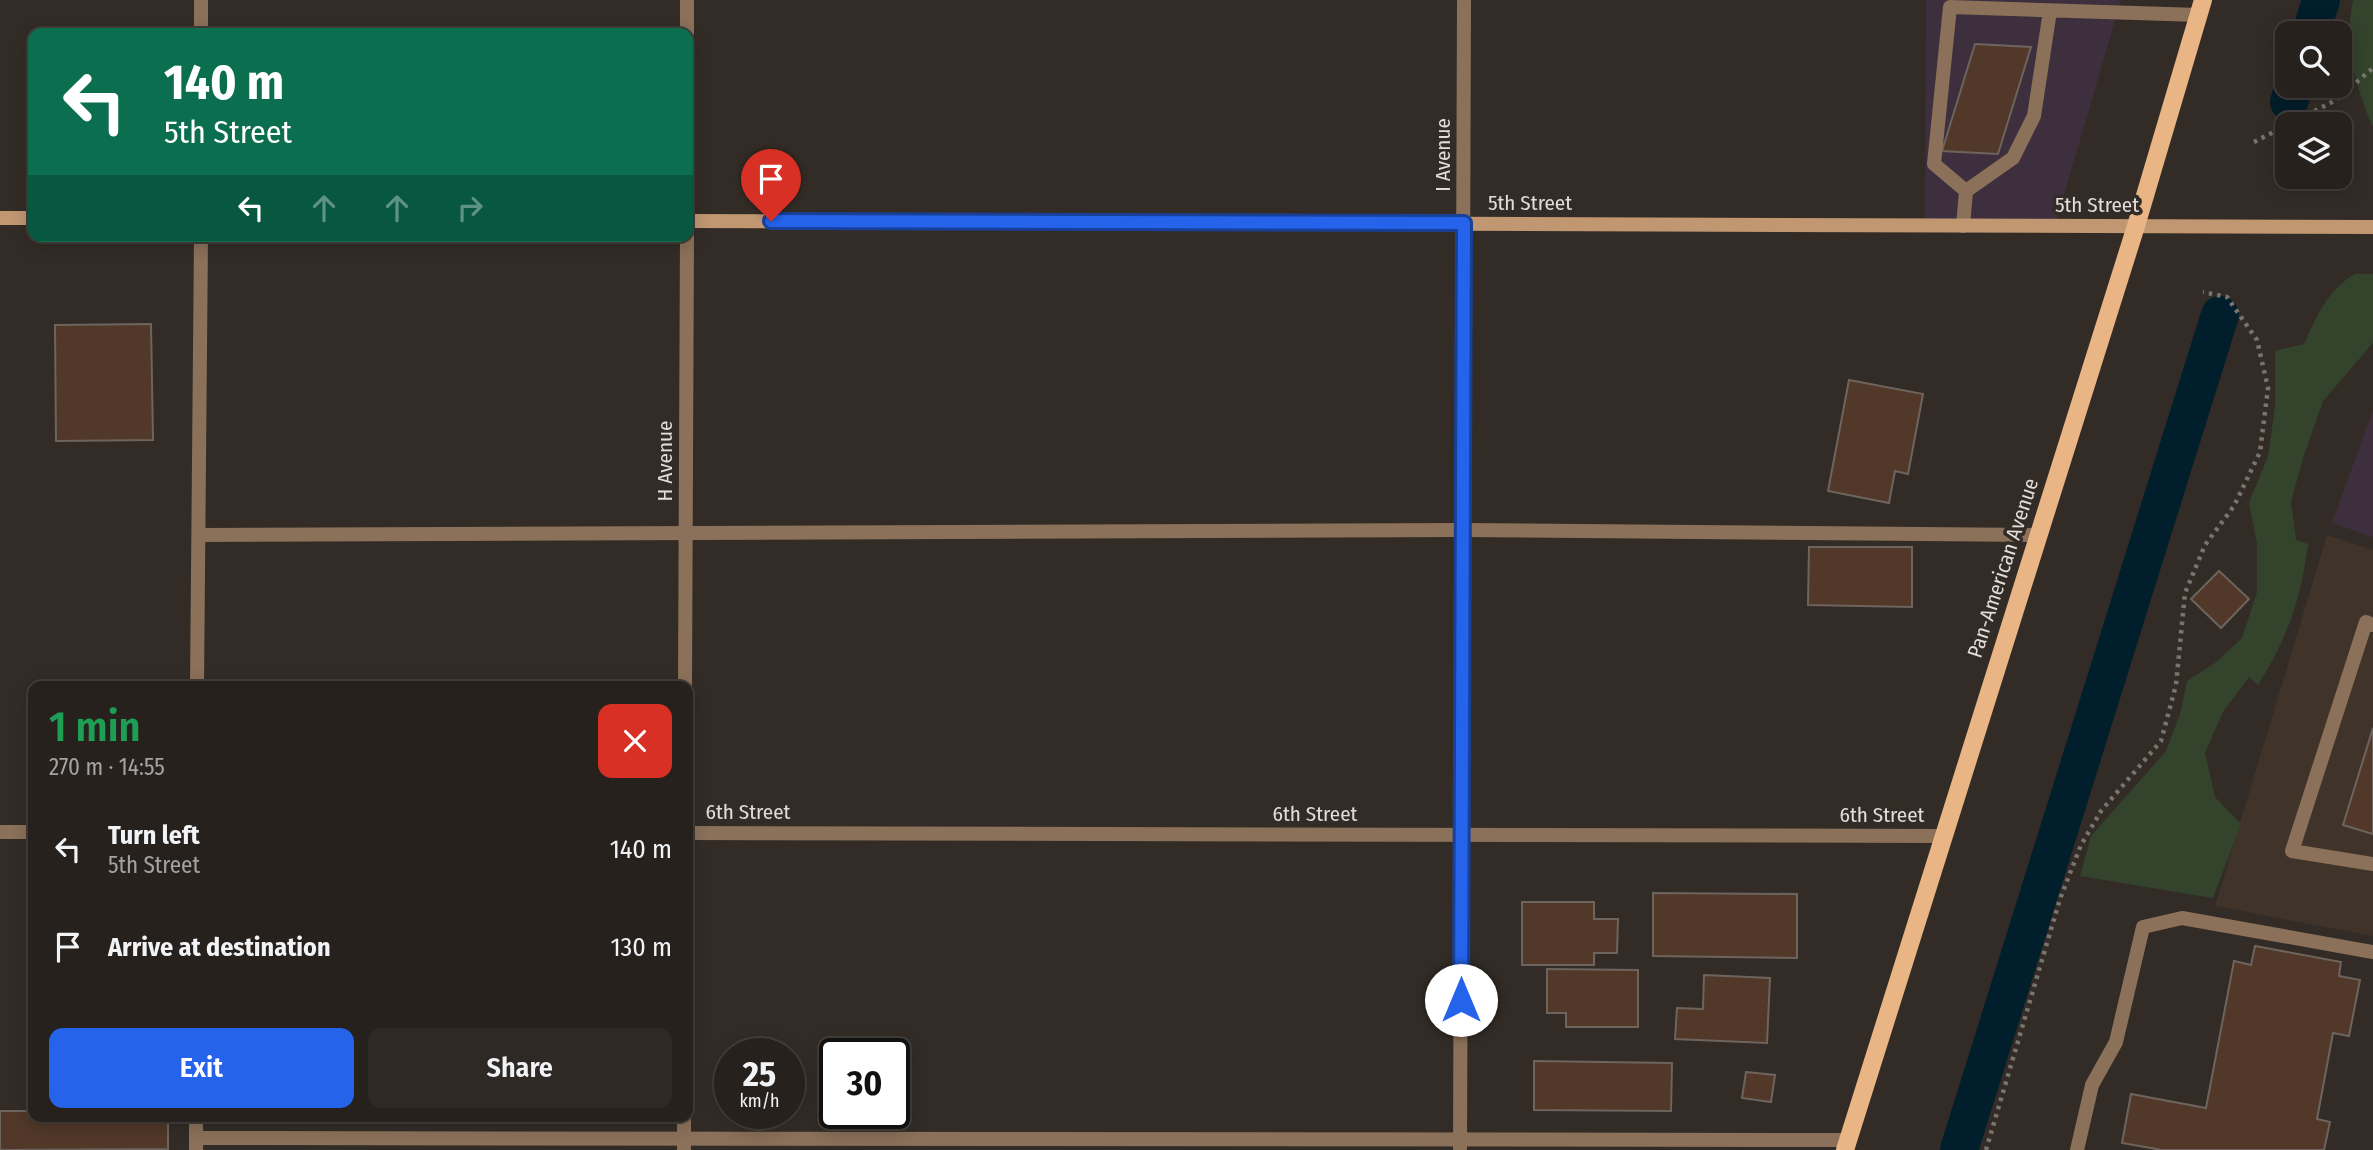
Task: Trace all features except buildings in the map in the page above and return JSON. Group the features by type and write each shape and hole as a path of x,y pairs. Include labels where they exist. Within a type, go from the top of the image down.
{"main road":[{"name":"Pan-American Avenue","path":"1846,1145 1941,836 2136,226 2201,7"}],"street":[{"path":"201,0 201,28"},
{"path":"687,0 687,28"},
{"name":"I Avenue","path":"1460,1144 1464,0"},
{"path":"1966,191 1934,164 1950,7 2050,11 2201,7"},
{"path":"1966,191 2013,158 2034,116 2050,11"},
{"path":"1963,226 1966,191"},
{"path":"0,218 28,218"},
{"name":"5th Street","path":"693,221 2373,227"},
{"path":"197,681 201,242"},
{"name":"H Avenue","path":"685,681 687,242"},
{"path":"199,535 1463,530 2037,535"},
{"path":"2373,625 2366,622 2292,850 2373,864"},
{"path":"0,832 28,832"},
{"name":"6th Street","path":"693,833 1941,836"},
{"path":"2077,1150 2092,1085 2116,1042 2143,928 2182,918 2373,952"},
{"path":"196,1122 196,1144 1846,1145"},
{"path":"684,1122 684,1145"}],"path":[{"path":"2254,142 2336,100 2373,68"},
{"path":"1986,1150 2060,899 2077,856 2101,811 2161,741 2176,685 2185,593 2205,545 2234,506 2260,452 2268,388 2257,340 2228,297 2203,292"}],"shaded area":[{"path":"1926,0 2121,0 2055,226 1925,226"},
{"path":"2373,410 2373,537 2332,523"},
{"path":"2327,535 2373,550 2373,936 2215,906"}],"green space":[{"path":"2353,0 2373,0 2373,127 2356,81 2352,57"},
{"path":"2355,274 2373,274 2373,343 2323,401 2303,458 2291,502 2296,540 2308,544 2292,617 2258,685 2249,677 2223,712 2205,753 2215,797 2241,824 2213,898 2080,876 2091,836 2166,751 2180,714 2187,681 2215,663 2242,638 2257,592 2257,544 2249,503 2268,456 2275,407 2275,351 2304,344 2330,296 2345,280"}],"waterway":[{"path":"2315,21 2321,0"},
{"path":"2289,102 2290,98"},
{"path":"1959,1150 2220,315"}],"route":[{"path":"771,221 1464,223 1461,1000"}]}
